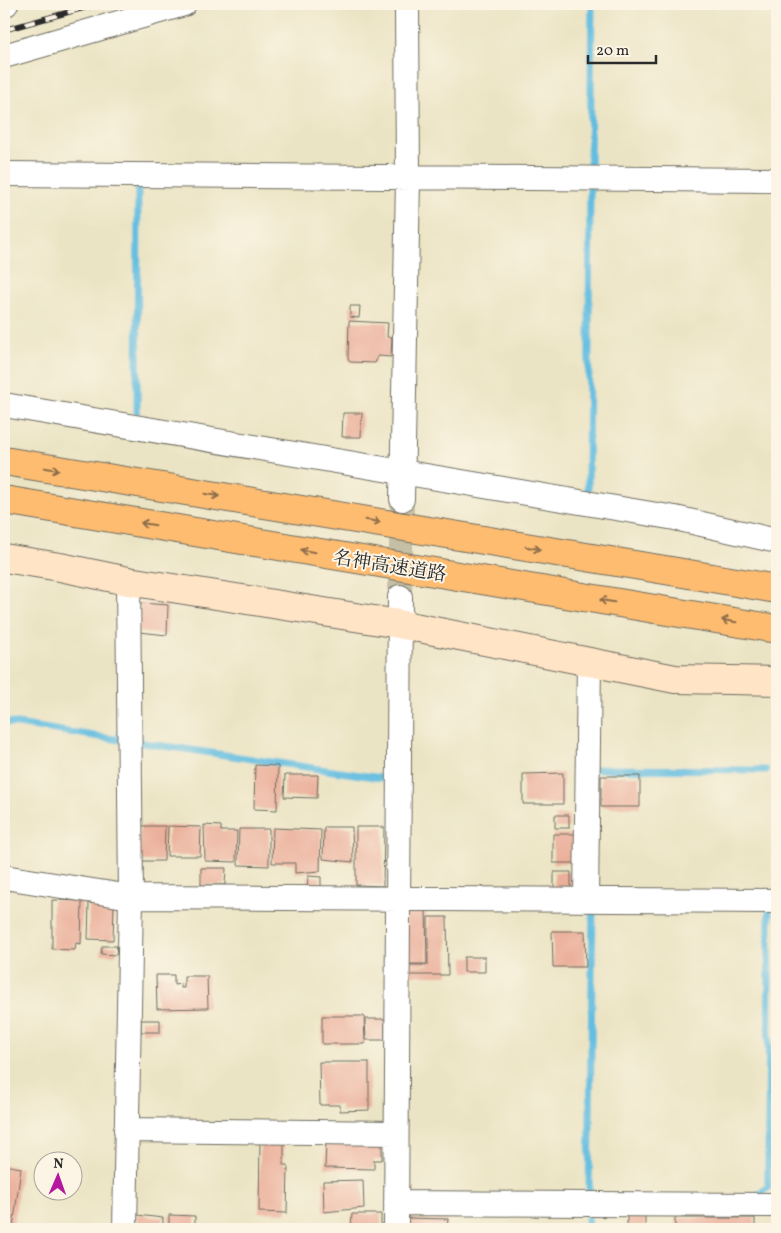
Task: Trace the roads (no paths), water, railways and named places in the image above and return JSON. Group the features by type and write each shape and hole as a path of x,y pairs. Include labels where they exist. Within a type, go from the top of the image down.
{"highway":[{"path":"4,461 777,589"},
{"name":"名神高速道路","path":"4,500 777,629"}],"street":[{"path":"4,56 184,4"},
{"path":"402,499 408,178 407,4"},
{"path":"4,174 777,180"},
{"path":"4,405 675,518 777,541"},
{"path":"4,558 128,581 400,610 589,662 675,679 777,681"},
{"path":"126,1229 131,897 128,581"},
{"path":"396,1229 400,610"},
{"path":"586,900 589,662"},
{"path":"4,877 131,897 777,901"},
{"path":"126,1130 396,1133"},
{"path":"396,1203 777,1206"}],"waterway":[{"path":"590,172 592,4"},
{"path":"137,411 138,181"},
{"path":"588,490 590,190"},
{"path":"4,722 120,740 120,734"},
{"path":"137,742 381,778"},
{"path":"593,769 766,770"},
{"path":"593,908 589,1196 593,1196"},
{"path":"756,1197 768,1187 769,913"},
{"path":"588,1213 588,1229"}],"tunnel":[{"path":"400,597 402,499"}],"railway":[{"path":"4,30 98,4"}]}
